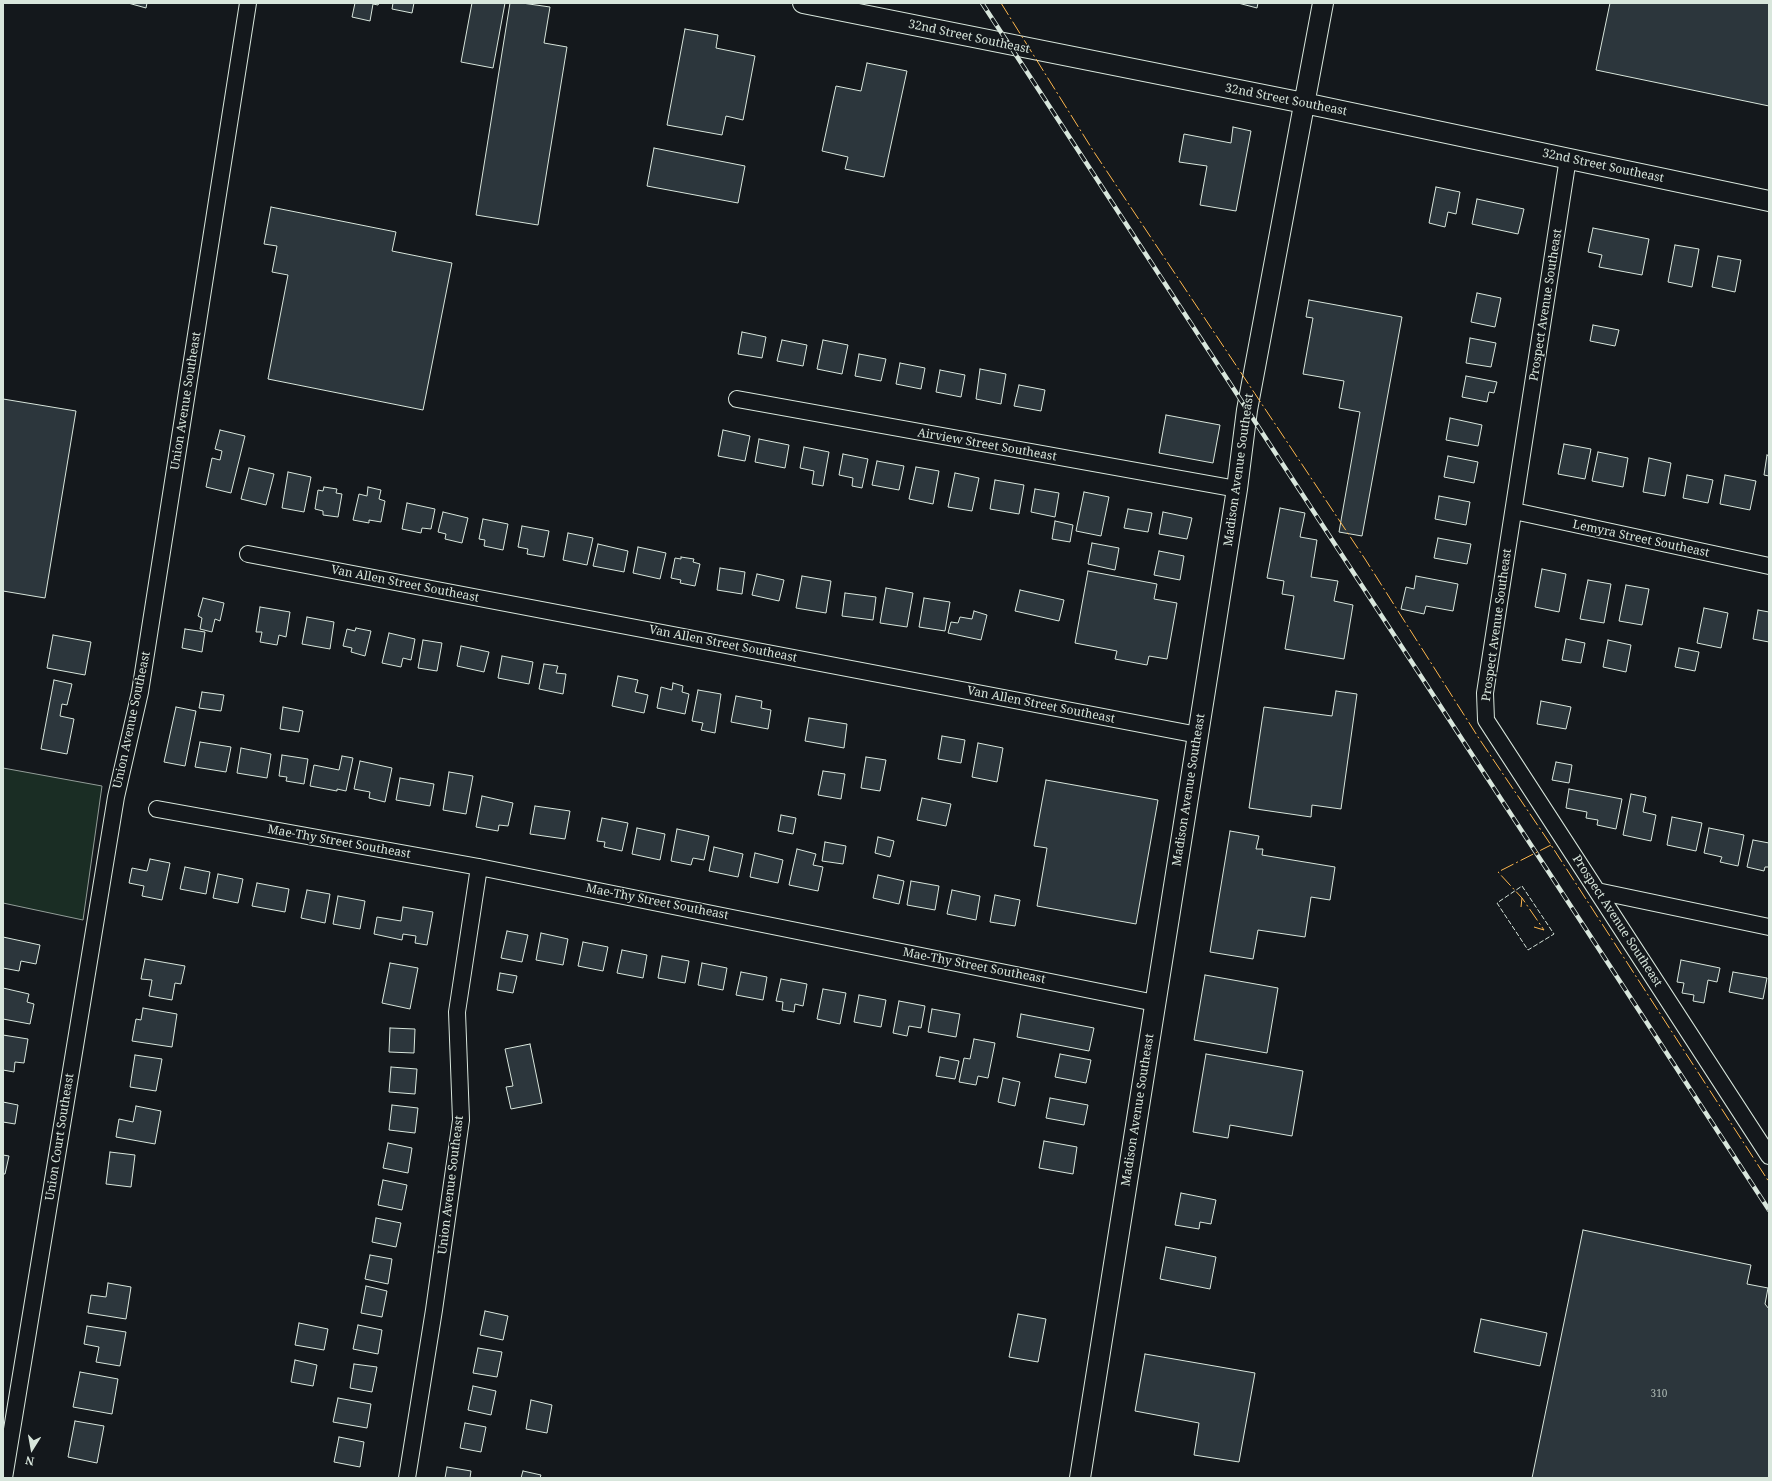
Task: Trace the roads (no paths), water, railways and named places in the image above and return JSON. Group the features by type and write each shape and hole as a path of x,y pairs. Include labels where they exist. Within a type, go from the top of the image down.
{"street":[{"name":"Union Avenue Southeast","path":"116,797 140,692 248,3"},
{"name":"32nd Street Southeast","path":"803,3 1304,103 1769,201"},
{"name":"Madison Avenue Southeast","path":"1080,1478 1237,489 1247,410 1323,3"},
{"name":"Prospect Avenue Southeast","path":"1568,158 1485,693 1486,720 1769,1156"},
{"name":"Airview Street Southeast","path":"737,400 1237,489"},
{"name":"Lemyra Street Southeast","path":"1514,512 1769,566"},
{"name":"Van Allen Street Southeast","path":"248,554 1198,735"},
{"name":"Union Court Southeast","path":"4,1478 116,797"},
{"name":"Mae-Thy Street Southeast","path":"157,809 479,867 1155,1003"},
{"name":"Union Avenue Southeast","path":"407,1478 434,1310 461,1120 457,1012 479,867"},
{"path":"1597,891 1769,927"}],"railway":[{"path":"982,3 1769,1210"}]}
